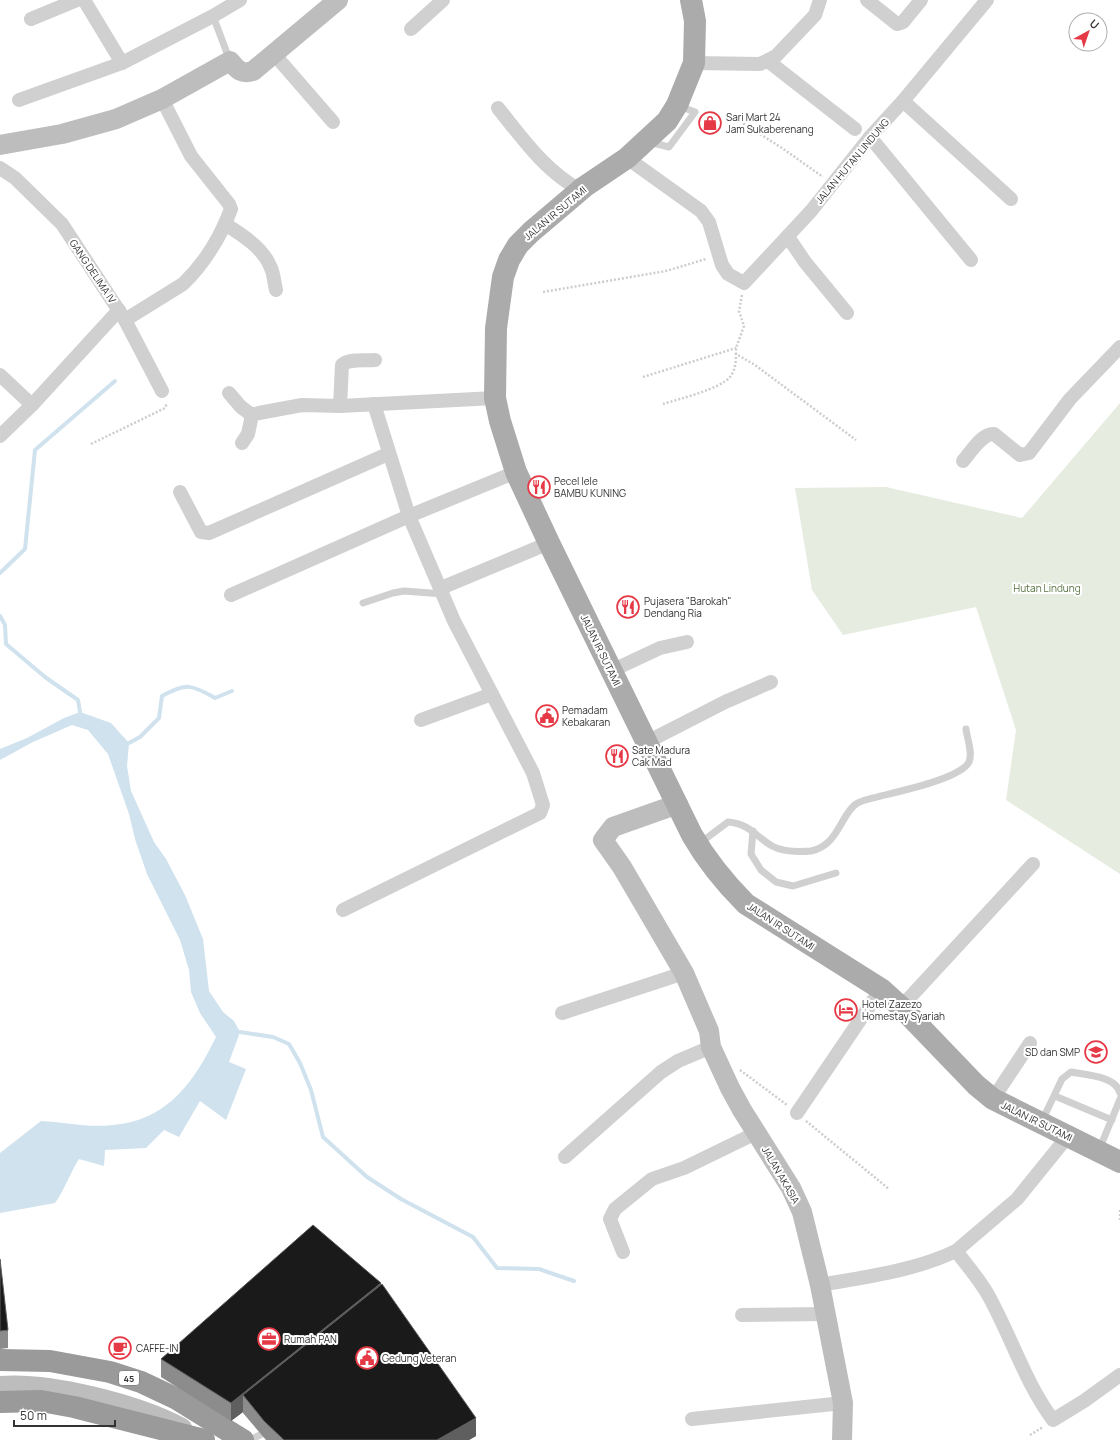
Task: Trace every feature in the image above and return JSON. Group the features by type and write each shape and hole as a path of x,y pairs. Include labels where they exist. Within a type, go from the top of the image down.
{"highway":[{"name":"45","path":"0,1360 50,1361 110,1372 141,1382 175,1398 204,1432"},
{"name":"45","path":"0,1402 41,1401 243,1440"}],"main road":[{"name":"JALAN IR SUTAMI","path":"691,0 695,22 694,63 677,105 663,126 627,158 580,190 531,232 518,245 509,260 503,277 496,328 495,398 500,421 516,472 611,671 698,845 713,868 746,904 882,989 964,1074 993,1099 1120,1162"}],"street":[{"path":"31,19 77,0"},
{"path":"84,0 122,63"},
{"path":"19,100 122,63 213,16 240,0"},
{"path":"0,145 62,134 116,119 162,99 230,61 239,71 246,74 253,71 338,0"},
{"path":"411,29 443,0"},
{"path":"694,63 760,64 768,62 776,56 815,15 820,0"},
{"path":"867,0 897,24 903,22 921,0"},
{"name":"JALAN HUTAN LINDUNG","path":"744,283 788,237 870,137 903,101 987,0"},
{"path":"274,54 333,122"},
{"path":"768,62 855,129"},
{"path":"0,436 122,315 184,284 207,255 225,224 231,209 229,204 191,156 162,99"},
{"path":"903,101 1011,199"},
{"path":"498,108 539,159 561,178 580,190"},
{"path":"870,137 971,260"},
{"path":"627,158 701,210 708,222 718,255 728,274 744,283"},
{"name":"GANG DELIMA IV","path":"0,168 15,178 62,224 122,315 162,391"},
{"path":"225,224 250,242 268,261 276,290"},
{"path":"788,237 805,262 847,313"},
{"path":"963,461 984,437 991,434 994,434 1020,455 1028,454 1057,419 1070,399 1120,347"},
{"path":"340,406 342,365 345,362 375,360"},
{"path":"0,375 32,405"},
{"path":"228,393 241,407 252,414 302,405 340,406 495,398"},
{"path":"343,910 540,813 543,805 533,773 454,621 409,516 388,454 374,404"},
{"path":"242,443 248,434 252,414"},
{"path":"180,492 201,532 209,533 388,454"},
{"path":"231,595 409,516 516,472"},
{"path":"442,591 549,543"},
{"path":"611,671 660,648 687,642"},
{"path":"647,742 725,702 771,682"},
{"path":"422,720 492,694"},
{"name":"JALAN AKASIA","path":"678,804 613,827 604,836 603,840 622,867 684,973 709,1031 711,1048 730,1088 756,1134 791,1188 802,1212 820,1285 843,1403 842,1440"},
{"path":"901,1007 1033,864"},
{"path":"562,1013 684,973"},
{"path":"797,1113 882,989"},
{"path":"993,1099 1030,1043"},
{"path":"565,1157 661,1072 678,1061 711,1048"},
{"path":"623,1252 610,1219 615,1209 657,1176 684,1168 756,1134"},
{"path":"820,1285 901,1270 943,1258 956,1251 1017,1199 1068,1136"},
{"path":"956,1251 987,1294 1038,1400 1053,1420 1084,1401 1120,1375"},
{"path":"742,1315 826,1314"},
{"path":"0,1377 38,1378 81,1384 172,1412 204,1432"},
{"path":"0,1386 37,1387 102,1399 204,1432"},
{"path":"692,1419 843,1403"}],"lane":[{"path":"213,16 230,61"},
{"path":"363,603 404,591 442,591"},
{"path":"698,845 728,822 740,823 774,847 781,850 793,852 812,850 821,847 835,835 856,804 949,777 965,767 970,756 966,729"},
{"path":"753,831 751,854 761,870 776,882 793,886 836,873"},
{"path":"1041,1123 1062,1079 1071,1072 1111,1081 1119,1088 1120,1093"},
{"path":"1055,1096 1112,1120"},
{"path":"1098,1150 1120,1099"},
{"path":"250,1440 278,1425"}],"path":[{"path":"733,117 777,144 833,184"},
{"path":"543,292 666,270 718,255"},
{"path":"664,404 708,390 728,379 734,370 736,348 744,326 739,311 744,283"},
{"path":"643,376 736,348"},
{"path":"736,354 761,368 856,440"},
{"path":"91,444 168,406 162,391"},
{"path":"1120,1210 1120,1221"}],"green space":[{"name":"Hutan Lindung","path":"1120,403 1120,874 1006,800 1016,730 976,607 843,635 812,590 795,488 886,487 1022,518"}],"water":[{"path":"80,712 111,723 129,743 127,766 131,791 154,842 166,859 185,895 203,939 209,991 223,1012 234,1021 240,1032 229,1062 246,1069 226,1120 200,1101 179,1137 164,1130 146,1148 105,1150 104,1166 79,1159 55,1203 0,1213 0,1153 41,1121 104,1126 113,1125 132,1122 164,1107 177,1096 188,1083 208,1053 216,1037 200,1013 191,992 189,970 180,940 147,874 135,839 129,814 108,754 88,730 72,725 33,742 0,760 0,749 27,738 64,718"}],"building":[{"name":"Rumah PAN","path":"313,1225 381,1283 231,1403 161,1359"},
{"path":"0,1259 8,1330 0,1331"},
{"name":"Gedung Veteran","path":"382,1284 476,1418 437,1440 284,1440 264,1421 243,1395"}],"waterway":[{"path":"0,573 25,549 35,450 115,381"},
{"path":"0,616 5,625 6,644 45,677 78,700 80,712"},
{"path":"129,743 140,737 159,718 162,696 183,687 200,690 215,698 232,691"},
{"path":"240,1032 273,1037 289,1044 300,1063 311,1090 323,1137 367,1177 401,1199 473,1237 497,1268 539,1269 574,1281"}],"place":[{"name":"Sari Mart 24 Jam Sukaberenang","path":"710,123"},
{"name":"Pecel lele BAMBU KUNING","path":"539,487"},
{"name":"Pujasera \"Barokah\" Dendang Ria","path":"628,607"},
{"name":"Pemadam Kebakaran","path":"547,716"},
{"name":"Sate Madura Cak Mad","path":"617,756"},
{"name":"Hotel Zazezo Homestay Syariah","path":"846,1010"},
{"name":"SD dan SMP","path":"1096,1052"},
{"name":"Rumah PAN","path":"269,1339"},
{"name":"CAFFE-IN","path":"120,1348"},
{"name":"Gedung Veteran","path":"367,1358"}]}
